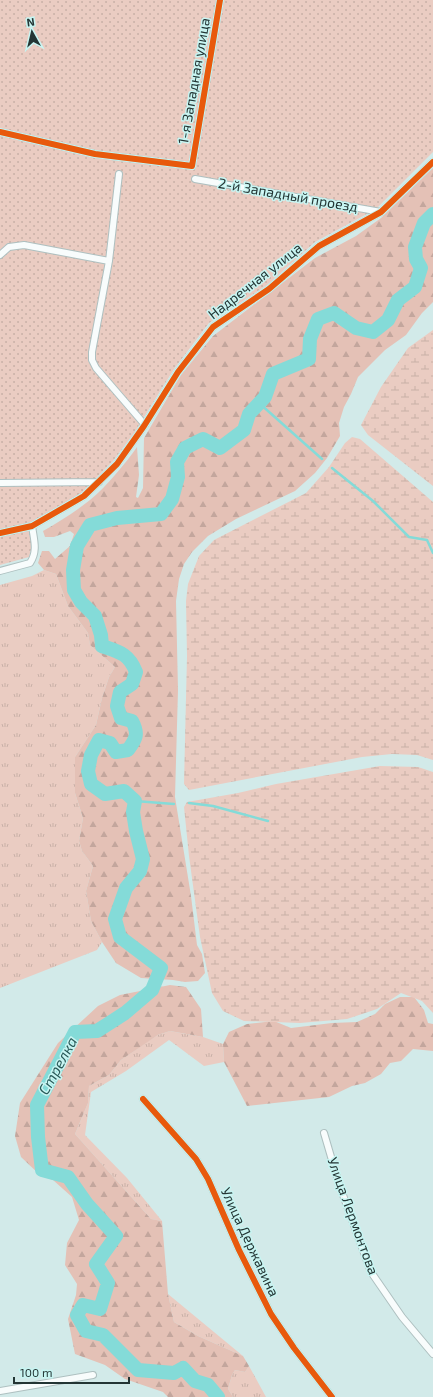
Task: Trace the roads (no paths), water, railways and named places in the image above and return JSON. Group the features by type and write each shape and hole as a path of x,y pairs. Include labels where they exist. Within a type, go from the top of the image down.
{"street":[{"name":"1-я Западная улица","path":"0,132 95,154 192,166 220,0"},
{"name":"Надречная улица","path":"0,533 32,526 84,496 117,464 145,425 178,372 213,327 269,289 319,246 381,212 433,162"},
{"path":"120,174 109,261 92,352 92,360 96,368 145,425"},
{"name":"2-й Западный проезд","path":"195,179 381,212"},
{"path":"0,255 9,247 24,245 109,261"},
{"path":"0,482 99,482"},
{"path":"0,571 30,564 34,557 35,548 32,526"},
{"name":"Улица Державина","path":"144,1099 196,1159 208,1180 239,1250 271,1314 294,1348 332,1397"},
{"name":"Улица Лермонтова","path":"324,1133 339,1184 370,1272 402,1317 433,1354"},
{"path":"0,1391 93,1375"}],"waterway":[{"name":"Стрелка","path":"218,1397 208,1385 195,1381 183,1368 174,1373 138,1370 103,1335 86,1331 77,1315 83,1305 100,1309 108,1283 96,1264 116,1236 87,1204 68,1177 42,1170 38,1137 37,1105 75,1032 97,1031 125,1013 152,990 161,968 120,937 115,919 126,888 140,871 143,859 133,812 135,801 124,791 105,794 91,784 88,771 91,755 99,740 110,743 116,752 128,750 135,739 136,733 132,721 121,718 117,706 120,692 132,684 136,672 127,657 102,646 101,635 95,616 81,602 74,590 73,570 77,546 90,525 117,518 161,514 172,499 178,477 177,462 185,448 203,439 220,448 244,430 249,414 265,397 273,374 309,359 310,339 318,319 334,313 356,328 373,332 388,320 398,300 415,287 421,268 416,259 415,247 424,223 433,214"},
{"path":"259,403 322,459"},
{"path":"332,468 373,501 409,537 427,540 433,553"},
{"path":"135,801 174,804"},
{"path":"189,803 213,806 268,821"}]}
